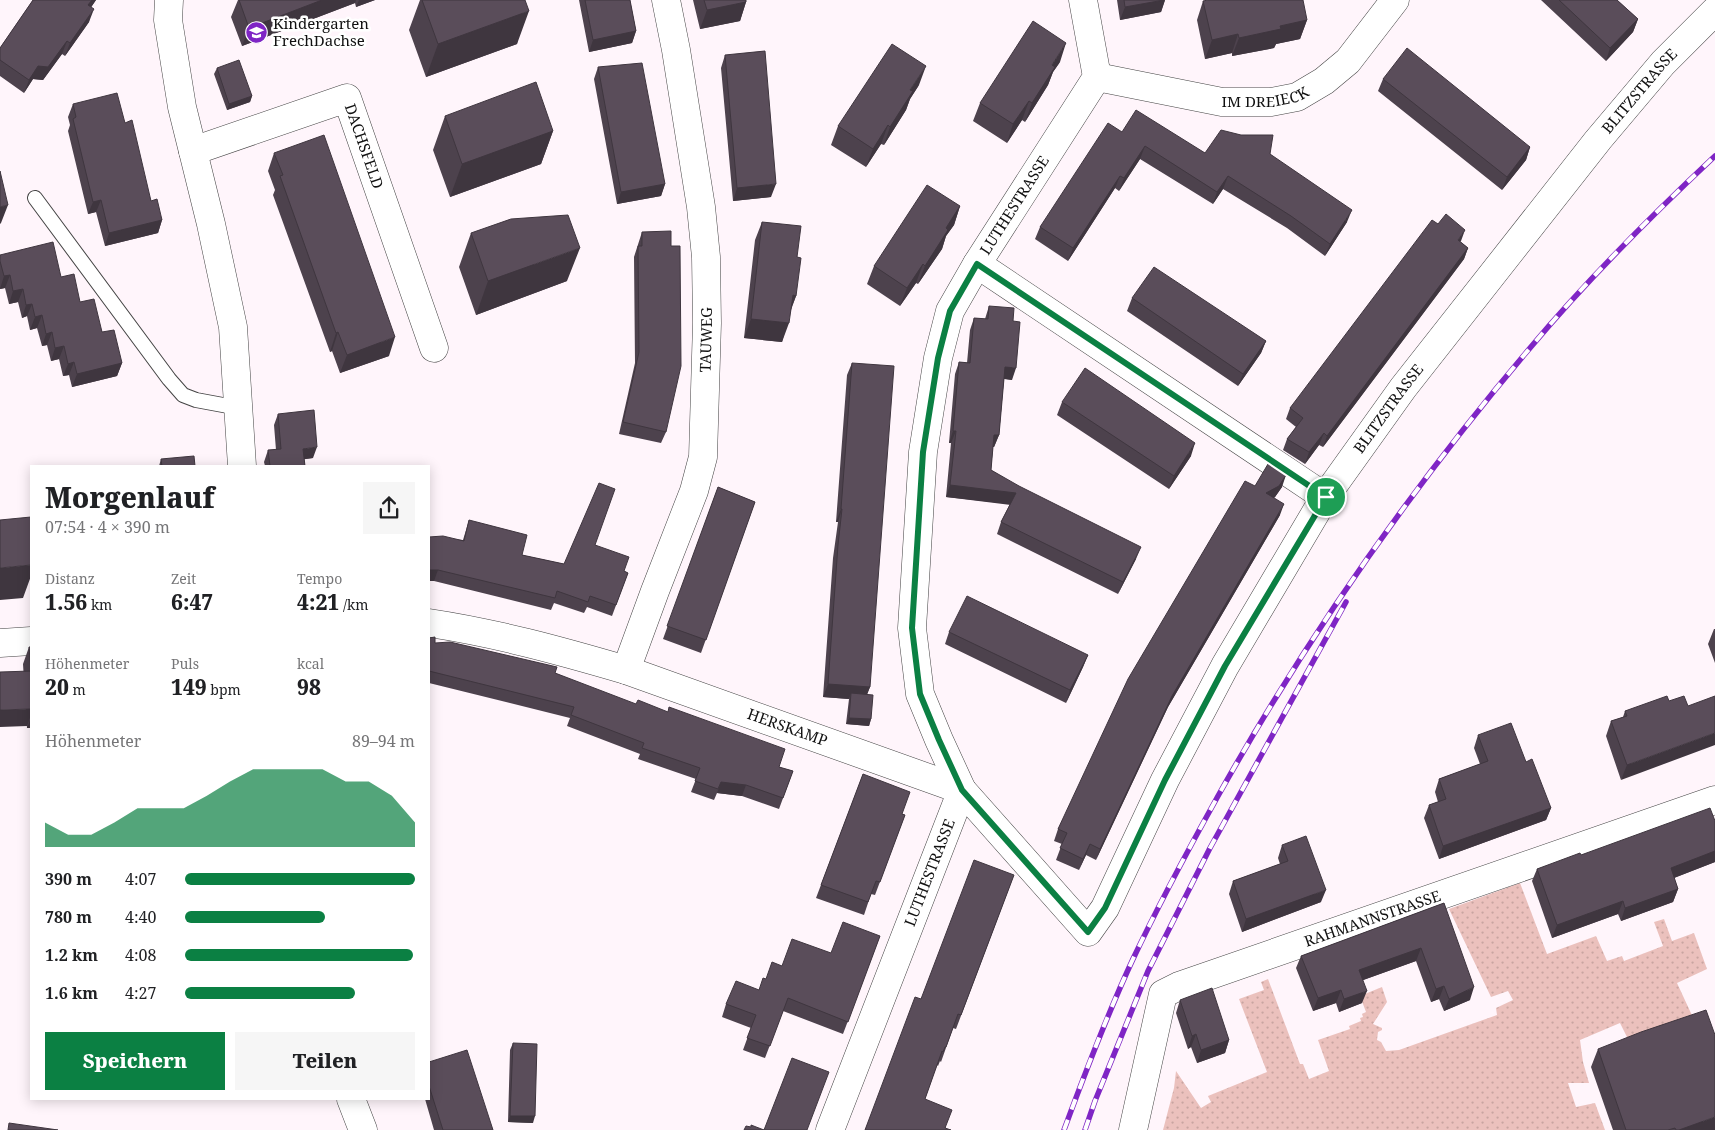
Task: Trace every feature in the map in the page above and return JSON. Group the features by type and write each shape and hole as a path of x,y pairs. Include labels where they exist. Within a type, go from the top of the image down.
{"street":[{"path":"169,0 168,20 182,107 211,224 232,327 242,465"},
{"name":"TAUWEG","path":"626,670 654,591 694,491 703,457 707,323 706,257 699,197 676,50 666,0"},
{"path":"1083,0 1097,78"},
{"name":"IM DREIECK","path":"1097,78 1222,102 1270,102 1297,97 1324,82 1348,61 1395,0"},
{"name":"BLITZSTRASSE","path":"1088,932 1105,908 1165,780 1225,666 1326,497 1403,388 1598,140 1663,63 1715,12"},
{"name":"LUTHESTRASSE","path":"830,1130 962,790 920,694 912,628 923,452 938,358 950,311 977,264 1097,78"},
{"name":"DACHSFELD","path":"193,151 347,98 434,348"},
{"path":"977,264 1326,497"},
{"name":"HERSKAMP","path":"430,623 506,637 626,670 962,790 1088,932"},
{"path":"0,643 30,641"},
{"name":"RAHMANNSTRASSE","path":"1133,1130 1163,994 1180,986 1715,800"},
{"path":"351,1100 363,1130"}],"lane":[{"path":"35,198 169,379 183,395 196,400 239,408"}],"shaded area":[{"path":"1520,883 1547,954 1596,936 1607,961 1622,956 1624,961 1663,946 1654,922 1664,919 1672,941 1694,933 1707,969 1677,983 1696,1024 1632,1047 1620,1023 1580,1040 1583,1062 1589,1083 1568,1083 1576,1107 1595,1103 1605,1130 1163,1130 1174,1088 1176,1071 1201,1108 1211,1102 1208,1096 1267,1072 1239,999 1264,990 1261,982 1268,979 1300,1064 1303,1064 1309,1079 1329,1071 1318,1040 1350,1029 1349,1026 1361,1021 1362,1014 1366,1012 1360,996 1382,987 1387,1002 1373,1024 1382,1028 1378,1032 1377,1040 1381,1042 1386,1051 1399,1050 1497,1015 1496,1008 1513,1000 1508,991 1491,997 1449,909"}],"building":[{"path":"33,0 92,0 88,5 94,9 70,43 67,41 48,67 38,66 29,80 0,60 0,48"},
{"path":"239,0 322,0 249,28"},
{"path":"422,0 525,0 529,11 438,44"},
{"path":"585,0 630,0 636,31 593,40"},
{"path":"704,0 746,0 746,2 707,10"},
{"path":"1124,0 1164,0 1125,7"},
{"path":"1303,0 1307,20 1280,26 1281,29 1239,38 1238,34 1212,40 1203,1"},
{"path":"1559,0 1617,0 1638,19 1610,48"},
{"path":"1033,21 1066,43 1052,65 1055,67 1032,103 1029,101 1013,124 980,103"},
{"path":"892,44 926,66 910,90 913,91 890,127 888,125 873,149 838,126"},
{"path":"1407,48 1530,147 1507,177 1383,79"},
{"path":"765,51 776,184 737,188 725,55"},
{"path":"239,60 252,96 229,104 217,68"},
{"path":"642,63 665,184 621,192 598,67"},
{"path":"536,82 553,131 462,164 445,116"},
{"path":"117,93 125,123 132,120 151,201 157,199 162,220 109,233 101,200 93,202 73,119 76,117 73,104"},
{"path":"1136,110 1205,153 1221,130 1241,135 1273,135 1270,154 1352,210 1330,244 1291,216 1228,176 1217,192 1145,146 1124,178 1120,176 1073,248 1040,227 1108,123 1122,132"},
{"path":"324,135 395,337 347,355 338,332 336,333 280,176 283,175 274,153"},
{"path":"0,171 8,205 0,207"},
{"path":"927,185 960,206 946,228 948,230 925,266 923,264 907,288 874,266"},
{"path":"1446,214 1465,230 1458,240 1468,248 1327,436 1324,433 1309,452 1287,439 1303,418 1290,408 1432,220 1438,224"},
{"path":"568,215 580,248 488,281 471,233 511,219"},
{"path":"762,222 801,226 797,257 801,258 796,296 793,295 789,323 751,319"},
{"path":"671,231 671,246 680,246 681,366 666,432 623,422 639,352 638,246 642,246 642,232"},
{"path":"53,242 61,277 74,274 80,302 94,299 102,332 114,330 122,363 77,374 74,362 68,364 64,346 55,348 52,332 46,334 42,315 35,317 32,304 26,305 23,289 13,291 10,275 4,276 0,255"},
{"path":"1154,267 1266,341 1243,374 1132,298"},
{"path":"989,306 1014,308 1013,321 1020,322 1016,368 1005,367 999,435 994,435 991,470 1141,547 1123,582 1001,522 1016,493 950,485 956,431 953,431 959,362 970,363 974,318 988,319"},
{"path":"852,363 894,366 870,687 828,684"},
{"path":"1085,368 1195,443 1174,476 1062,402"},
{"path":"314,410 317,447 303,449 305,465 270,465 268,450 281,449 278,414"},
{"path":"194,456 195,465 162,465 161,459"},
{"path":"1268,464 1286,475 1279,486 1266,493 1284,504 1172,696 1100,849 1090,844 1083,859 1060,848 1067,833 1058,829 1128,679 1245,481 1255,486"},
{"path":"599,483 615,489 595,545 629,557 624,571 628,573 616,605 590,596 588,602 557,591 555,598 438,570 430,570 430,537 443,536 464,541 469,520 527,535 522,555 564,564"},
{"path":"718,487 755,502 706,640 667,626"},
{"path":"30,517 30,565 0,568 0,520"},
{"path":"967,596 1088,655 1070,690 949,632"},
{"path":"435,637 435,643 450,642 557,667 555,673 636,704 638,700 668,712 669,707 785,749 779,767 793,771 783,798 746,785 721,782 718,789 695,781 700,768 642,748 644,743 571,715 574,707 430,671 430,638"},
{"path":"30,671 30,709 0,710 0,672"},
{"path":"851,693 873,695 871,719 849,718"},
{"path":"1667,696 1669,701 1684,696 1688,706 1715,696 1715,733 1627,765 1611,721 1627,716 1625,711"},
{"path":"1511,723 1526,762 1532,759 1551,808 1443,846 1429,805 1446,799 1439,779 1488,761 1478,735"},
{"path":"863,774 910,792 902,814 905,815 880,882 876,881 868,902 821,885"},
{"path":"1710,808 1715,821 1715,851 1671,868 1678,889 1625,908 1623,901 1557,925 1537,869"},
{"path":"1306,836 1326,890 1246,919 1233,881 1288,861 1282,845"},
{"path":"974,860 1014,875 961,1015 958,1014 946,1047 942,1051 925,1099 952,1110 945,1128 951,1130 865,1130 915,997 921,999"},
{"path":"1444,903 1474,987 1449,999 1444,986 1436,989 1421,948 1359,970 1367,991 1344,999 1341,990 1318,998 1301,956"},
{"path":"843,922 880,936 848,1022 788,998 770,1046 747,1038 756,1015 726,1004 736,981 759,990 763,978 766,979 772,962 782,966 792,939 831,953"},
{"path":"1212,988 1229,1040 1201,1050 1196,1034 1192,1036 1180,1000"},
{"path":"1706,1010 1715,1035 1715,1117 1679,1130 1675,1128 1668,1130 1626,1130 1598,1049"},
{"path":"513,1043 537,1044 535,1116 510,1116"},
{"path":"467,1050 493,1130 443,1130 430,1089 430,1062"},
{"path":"792,1058 829,1072 807,1130 764,1130"},
{"path":"9,1123 58,1130 8,1130"},
{"path":"751,1125 764,1130 744,1130 746,1126 751,1127"}],"railway":[{"path":"1064,1130 1114,1001 1163,897 1252,737 1325,621 1363,565 1444,454 1530,348 1620,249 1715,156"},
{"path":"1085,1130 1148,971 1210,848 1346,602"}],"place":[{"name":"Kindergarten FrechDachse","path":"257,33"}],"route":[{"path":"977,264 1326,497 1225,666 1165,780 1105,908 1088,932 962,790 920,694 912,628 923,452 938,358 950,311 977,264"}]}
